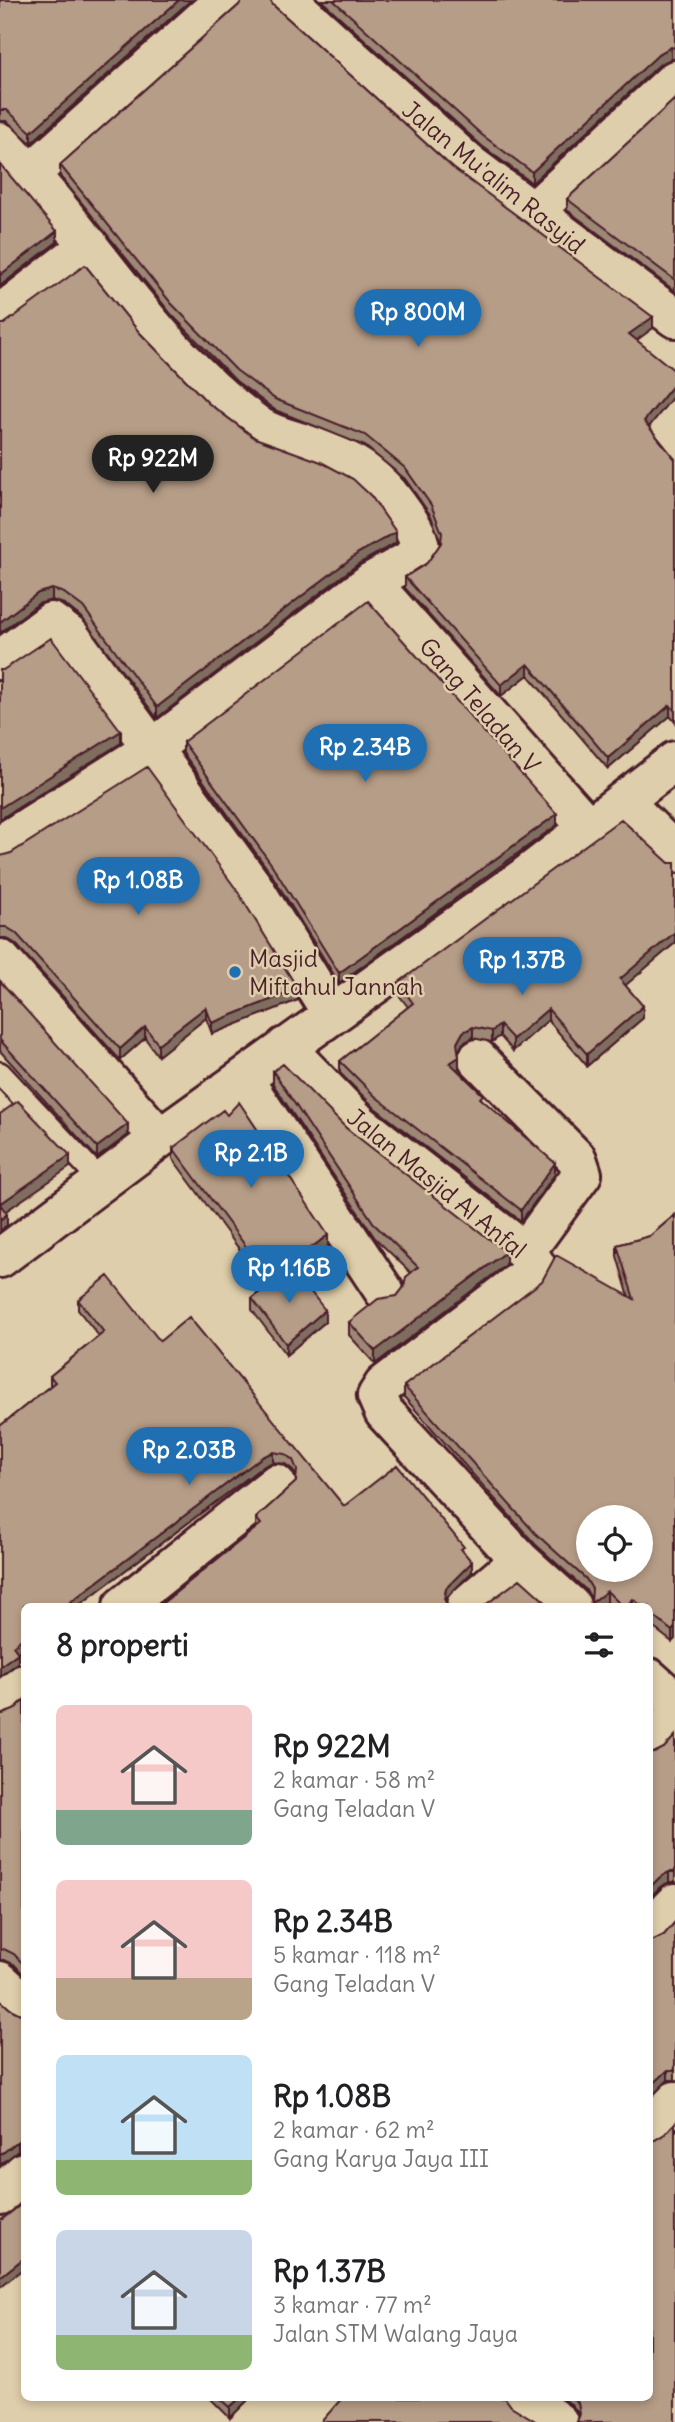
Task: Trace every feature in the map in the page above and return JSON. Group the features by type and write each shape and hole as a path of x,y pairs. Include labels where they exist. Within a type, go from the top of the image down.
{"street":[{"path":"31,173 224,0"},
{"name":"Jalan Mu'alim Rasyid","path":"288,0 468,163 675,318"},
{"path":"533,212 675,80"},
{"path":"0,142 31,173 160,334 224,401 264,429 338,455 365,468 411,525 420,548 410,559 371,582 153,747 0,845"},
{"path":"0,314 89,245"},
{"name":"Gang Teladan V","path":"371,582 589,828"},
{"path":"0,660 40,628 51,622 59,626 153,747 254,888 332,1014"},
{"path":"0,1258 160,1138 589,828 675,761"},
{"path":"624,802 675,853"},
{"path":"0,959 160,1138"},
{"name":"Jalan Masjid Al Anfal","path":"285,1047 360,1124 525,1252 535,1264 528,1275 384,1385 377,1396 384,1412 520,1560 568,1603"},
{"path":"478,1059 577,1158 582,1174 525,1252"},
{"path":"243,1079 384,1291"},
{"path":"127,1603 276,1484"},
{"path":"470,1603 520,1560"},
{"path":"653,1682 675,1701"},
{"path":"0,1703 21,1686"},
{"path":"653,1738 675,1718"},
{"path":"653,1925 675,1903"},
{"path":"0,1981 21,2000"},
{"path":"653,2125 675,2101"},
{"path":"0,2195 21,2175"},
{"path":"528,2401 558,2422"}],"lane":[{"path":"0,1073 102,1182"}],"building":[{"path":"0,0 179,0 31,132 7,110 0,110"},
{"path":"242,0 270,0 453,168 653,317 629,334 675,371 675,383 644,421 675,459 675,711 670,705 608,758 528,664 501,685 405,577 427,563 441,543 442,533 431,505 405,468 365,435 275,399 236,370 171,303 60,165"},
{"path":"333,0 675,0 675,48 671,47 660,53 532,172 482,135"},
{"path":"675,99 675,280 567,199"},
{"path":"0,164 57,231 0,275"},
{"path":"85,265 139,332 208,403 255,438 321,462 353,479 371,496 396,532 358,553 157,707 83,607 64,593 52,589 38,593 0,622 0,324 4,324"},
{"path":"368,601 557,814 339,973 272,865 183,742"},
{"path":"51,638 121,731 0,808 0,670"},
{"path":"147,767 236,889 298,989 212,1023 206,1007 158,1044 145,1027 120,1049 16,933 6,927 0,927 0,856 11,853"},
{"path":"621,819 669,863 675,863 675,932 620,979 643,1006 587,1054 548,1009 513,1039 500,1025 492,1031 473,1027 463,1032 457,1043 459,1057 450,1063 483,1095 480,1098 555,1163 521,1210 375,1096 340,1061 413,1003 398,983"},
{"path":"0,981 128,1124 97,1147 0,1040"},
{"path":"283,1064 346,1128 506,1252 375,1351 349,1322 378,1299 397,1296 404,1287 406,1277 418,1267 375,1225 273,1071"},
{"path":"18,1101 70,1155 0,1204 0,1114"},
{"path":"239,1102 328,1235 270,1279 173,1148 223,1110 227,1115"},
{"path":"0,1204 7,1214 0,1220"},
{"path":"675,1215 675,1627 672,1631 653,1615 653,1603 638,1603 633,1599 629,1603 619,1603 607,1591 591,1603 592,1589 588,1582 653,1582 653,1505 576,1505 576,1570 535,1533 404,1386 542,1281 556,1255 634,1299 617,1245 650,1236"},
{"path":"292,1268 325,1310 286,1344 252,1298"},
{"path":"108,1276 160,1341 189,1317 344,1506 397,1465 464,1547 461,1549 472,1562 446,1588 444,1599 446,1603 163,1603 261,1524 256,1518 296,1482 297,1470 293,1460 285,1454 273,1452 262,1457 69,1603 21,1603 21,1639 13,1646 18,1653 0,1666 0,1426 55,1382 50,1376 104,1332 78,1300"},
{"path":"520,1579 547,1603 488,1603"},
{"path":"21,1703 21,1962 14,1954 0,1950 0,1714 14,1710"},
{"path":"675,1736 675,1872 669,1872 653,1884 653,1753 664,1748"},
{"path":"675,1922 675,2070 668,2070 653,2084 653,1940 664,1935"},
{"path":"0,2000 21,2014 21,2141 0,2155"},
{"path":"675,2123 675,2422 577,2422 580,2414 576,2401 653,2401 653,2140 665,2134"},
{"path":"21,2204 21,2260 0,2277 0,2221"},
{"path":"223,2401 237,2401 230,2407"},
{"path":"339,2401 507,2401 537,2422 321,2422"}],"place":[{"name":"Masjid Miftahul Jannah","path":"235,972"}]}
